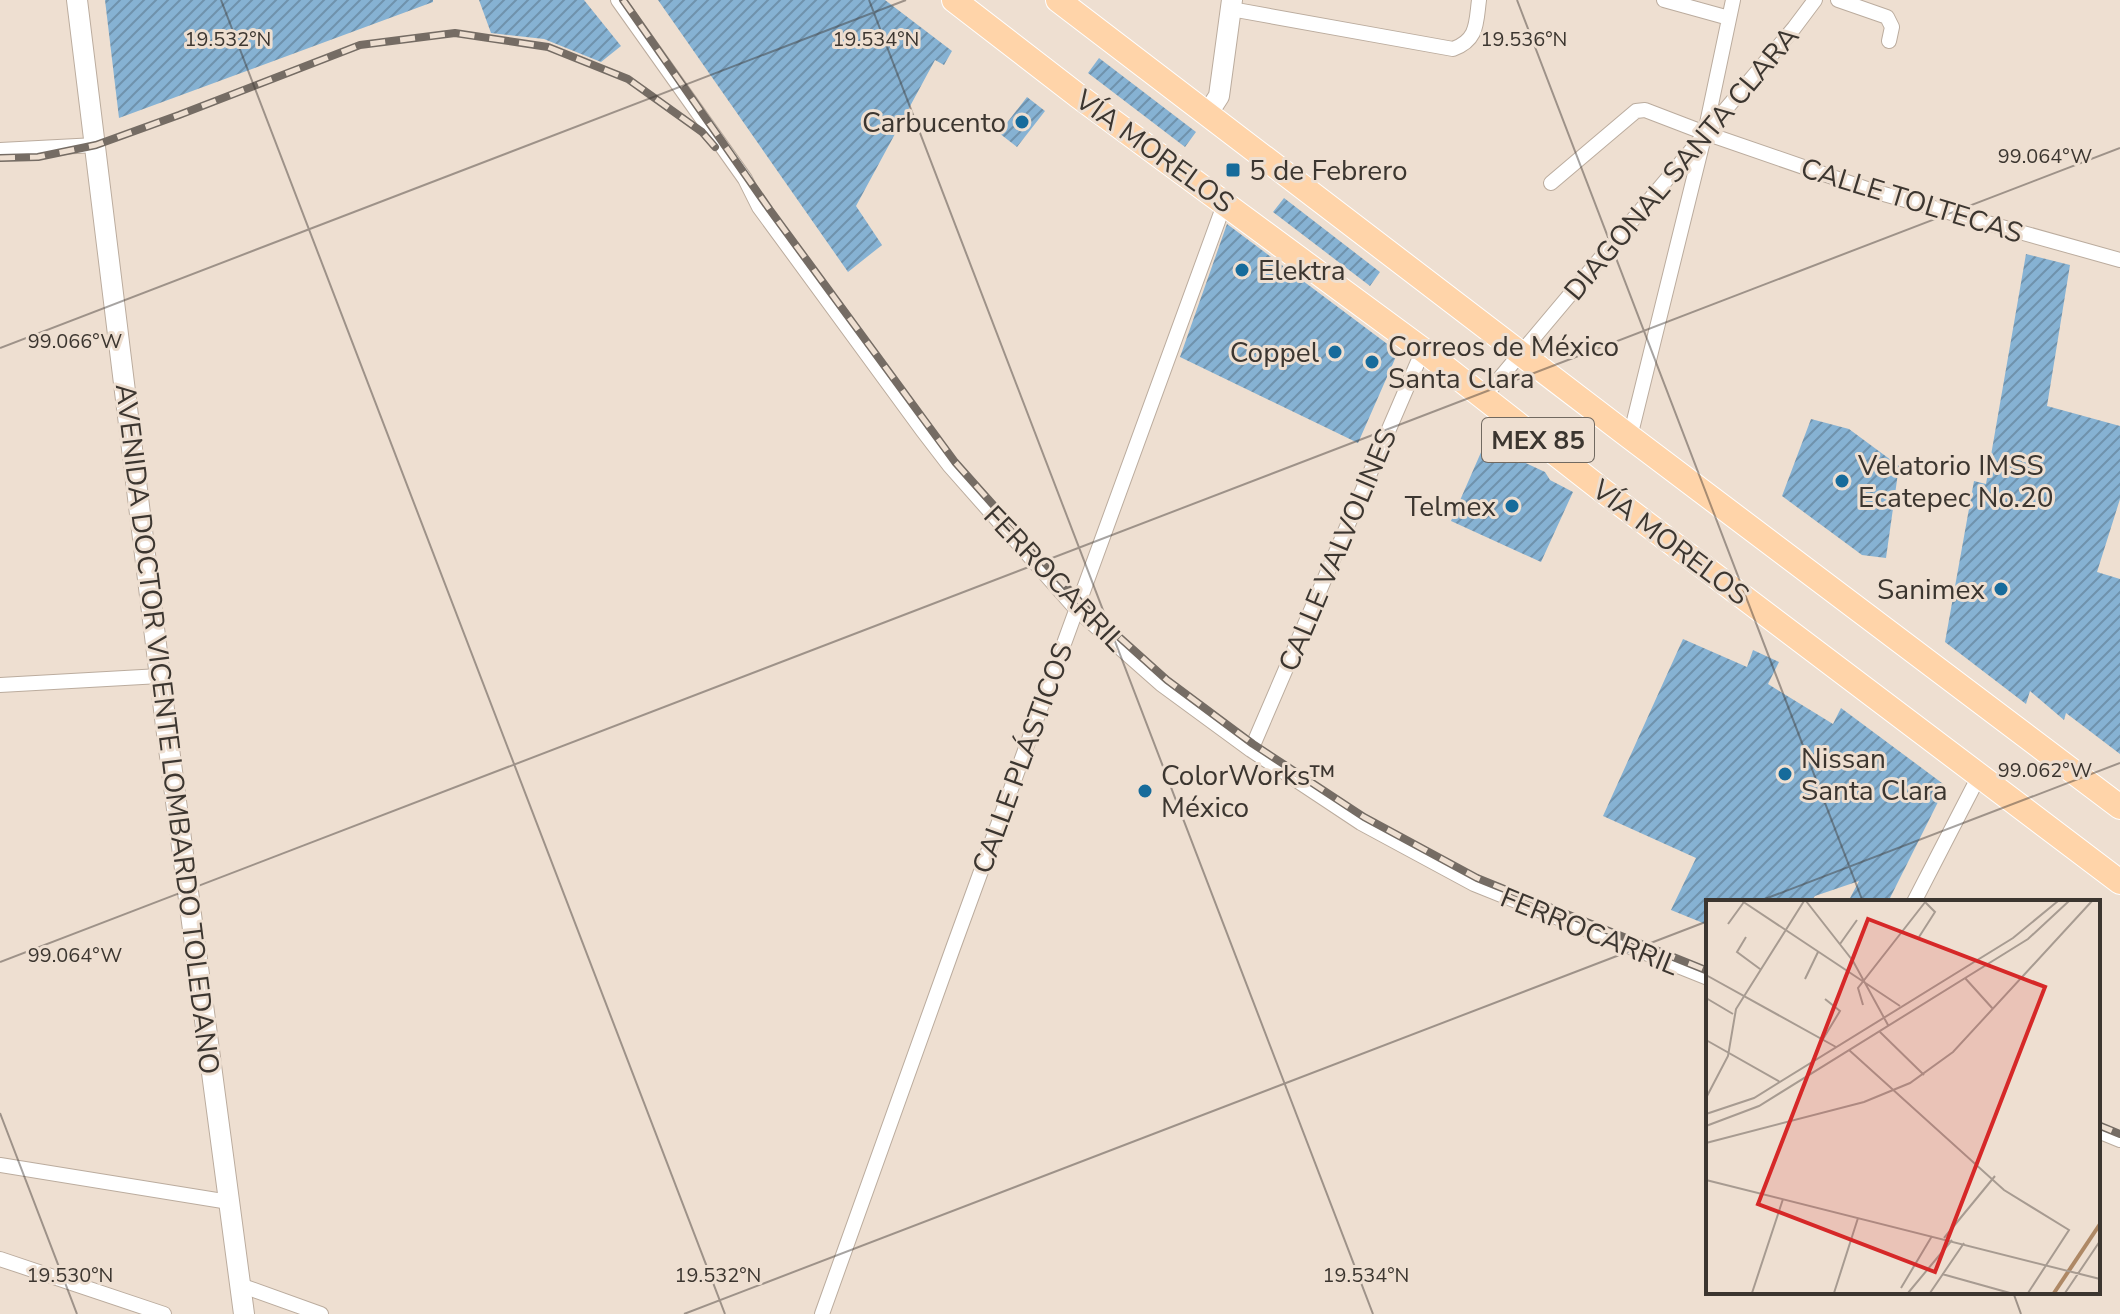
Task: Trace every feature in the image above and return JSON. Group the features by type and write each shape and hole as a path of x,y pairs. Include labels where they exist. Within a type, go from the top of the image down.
{"main road":[{"name":"VÍA MORELOS","path":"954,0 1077,95 1423,350 1602,490 2120,882"},
{"name":"MEX 85","path":"1058,0 2120,807"}],"street":[{"name":"AVENIDA DOCTOR VICENTE LOMBARDO TOLEDANO","path":"77,0 160,676 244,1314"},
{"name":"FERROCARRIL","path":"618,0 745,179 759,207 923,431 949,465 1076,609 1161,684 1251,750 1361,823 1474,884 1706,977"},
{"path":"1208,113 1219,96 1232,5 1453,49 1464,45 1474,33 1479,0"},
{"path":"1664,0 1729,18"},
{"path":"1630,437 1705,133 1733,0"},
{"name":"DIAGONAL SANTA CLARA","path":"1484,397 1815,0"},
{"path":"1838,0 1887,17 1892,27 1889,41"},
{"name":"CALLE TOLTECAS","path":"1551,183 1638,109 1873,191 2120,260"},
{"path":"0,150 96,145"},
{"name":"CALLE PLÁSTICOS","path":"822,1314 1225,202"},
{"name":"CALLE VALVOLINES","path":"1251,750 1423,350"},
{"path":"0,685 160,676"},
{"path":"1915,900 1979,776"},
{"path":"2100,1132 2120,1140"},
{"path":"0,1165 229,1202"},
{"path":"0,1259 164,1314"},
{"path":"240,1285 321,1314"}],"building":[{"path":"105,0 433,0 433,2 119,118"},
{"path":"479,0 584,0 621,46 601,62 544,39 491,33"},
{"path":"658,0 885,0 952,51 944,65 935,60 856,206 882,245 848,272"},
{"path":"1099,58 1196,132 1185,147 1088,73"},
{"name":"Carbucento","path":"1027,97 1045,111 1017,147 999,133"},
{"path":"1284,198 1380,272 1370,286 1273,212"},
{"path":"1227,224 1398,352 1358,443 1180,357"},
{"path":"2026,254 2070,265 2047,406 2120,426 2120,499 2097,572 2120,579 2120,754 2066,713 2064,720 2030,691 2026,704 1945,642 1974,481 1986,484"},
{"name":"Velatorio IMSS Ecatepec No.20","path":"1811,419 1849,429 1899,466 1886,558 1862,555 1782,496"},
{"name":"Telmex","path":"1482,450 1503,461 1517,459 1545,472 1550,480 1573,492 1541,562 1451,521"},
{"path":"1683,639 1747,667 1753,650 1779,662 1768,684 1833,724 1841,708 1946,786 1889,900 1849,900 1859,881 1815,896 1812,900 1706,900 1706,924 1671,910 1696,858 1603,816"}],"railway":[{"path":"623,0 770,210 955,462 1079,601 1167,680 1253,744 1364,817 1477,878 1706,970"},
{"path":"0,158 38,157 96,145 360,45 455,33 548,47 628,79 702,132 715,147"},
{"path":"2100,1126 2120,1134"}],"place":[{"name":"Carbucento","path":"1022,122"},
{"name":"5 de Febrero","path":"1233,170"},
{"name":"Elektra","path":"1242,270"},
{"name":"Coppel","path":"1335,352"},
{"name":"Correos de México Santa Clara","path":"1372,362"},
{"name":"Velatorio IMSS Ecatepec No.20","path":"1842,481"},
{"name":"Telmex","path":"1512,506"},
{"name":"Sanimex","path":"2001,589"},
{"name":"Nissan Santa Clara","path":"1785,774"},
{"name":"ColorWorks™ México","path":"1145,791"}]}
